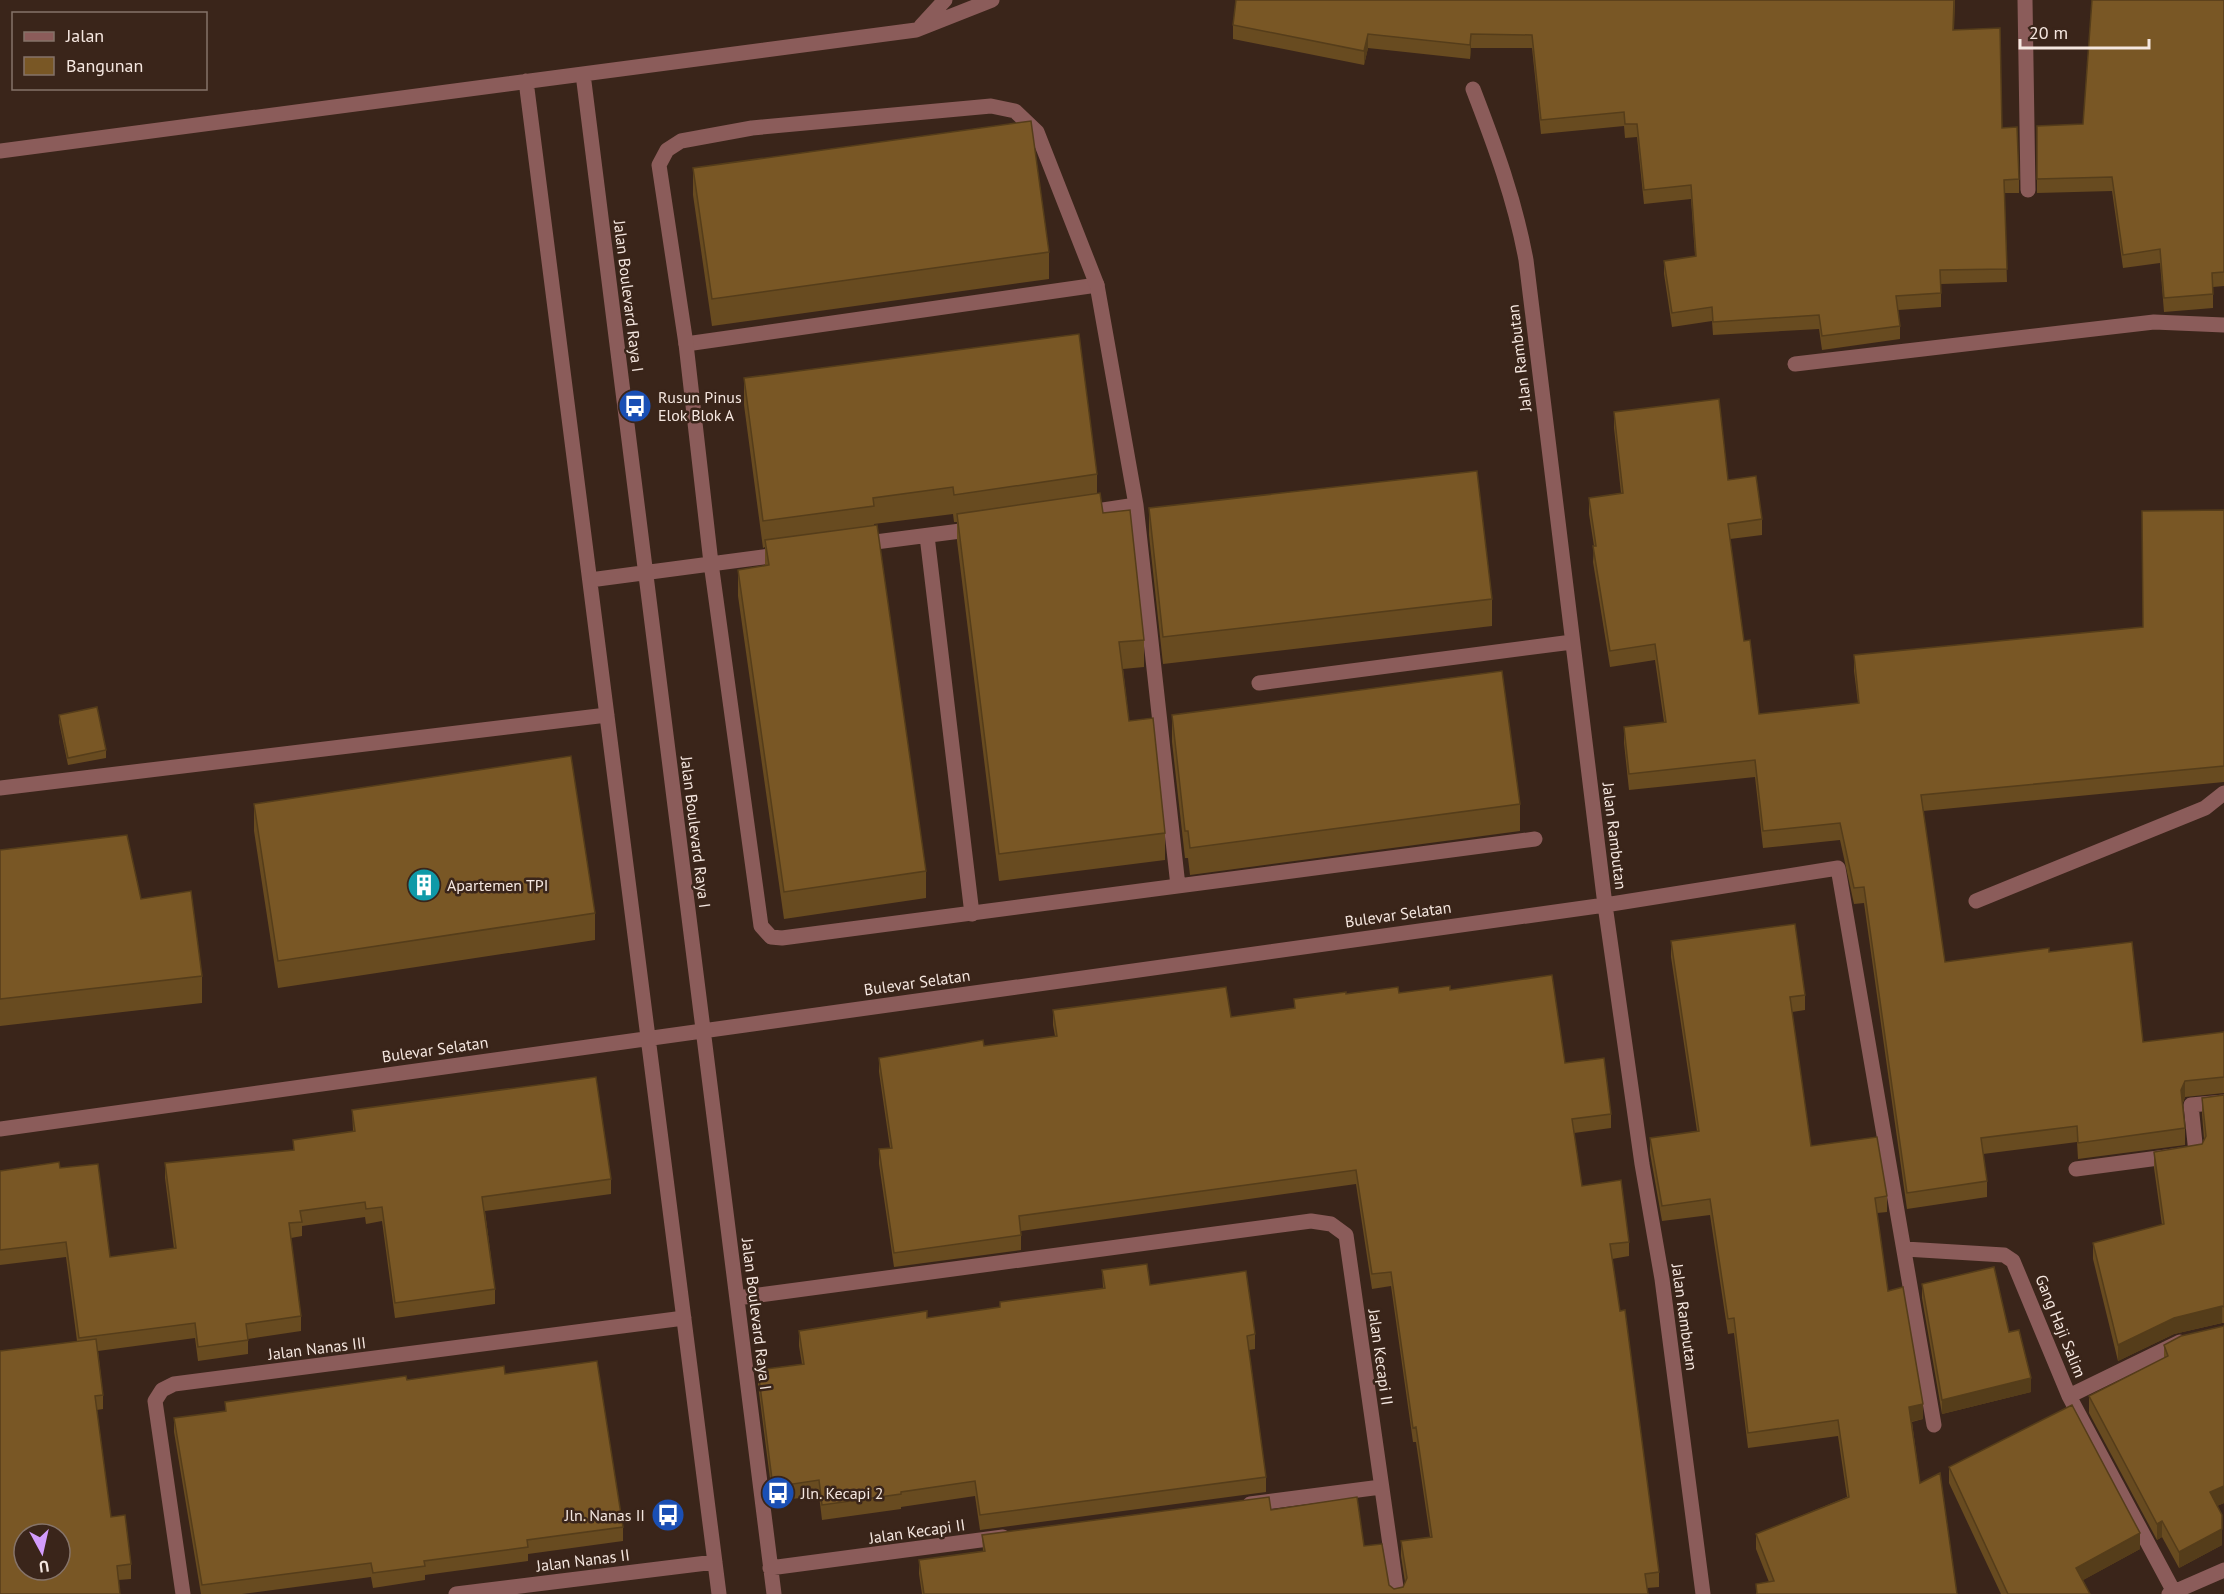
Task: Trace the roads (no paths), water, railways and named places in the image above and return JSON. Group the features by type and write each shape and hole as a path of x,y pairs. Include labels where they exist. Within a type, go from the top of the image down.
{"street":[{"path":"916,30 945,0"},
{"path":"0,151 916,30 992,0"},
{"path":"2025,0 2028,190"},
{"name":"Jalan Boulevard Raya I","path":"583,74 774,1594"},
{"path":"526,81 719,1594"},
{"name":"Jalan Rambutan","path":"1473,89 1503,166 1516,211 1526,260 1605,905 1642,1164 1662,1279 1703,1594"},
{"path":"1178,886 1136,505 1097,285 1037,132 1015,111 991,106 752,128 681,141 667,150 659,165 686,344 711,563 761,926 771,937 782,939 1535,839"},
{"path":"686,344 1097,285"},
{"path":"1795,364 2154,322 2224,325"},
{"path":"1067,515 1136,505"},
{"path":"848,546 997,526"},
{"path":"927,536 972,914"},
{"path":"590,580 802,552"},
{"path":"1259,683 1572,642"},
{"path":"0,788 607,715"},
{"path":"1976,901 2205,808 2224,793"},
{"name":"Bulevar Selatan","path":"0,1129 1605,905 1838,868 1905,1249"},
{"path":"2076,1169 2196,1153 2191,1105 2224,1102"},
{"name":"Jalan Kecapi II","path":"737,1298 1311,1221 1331,1224 1346,1235 1397,1594"},
{"path":"1905,1249 1934,1425"},
{"name":"Gang Haji Salim","path":"1905,1249 2004,1255 2013,1261 2019,1270 2069,1396 2172,1593"},
{"name":"Jalan Nanas III","path":"183,1594 155,1401 162,1390 174,1384 684,1318"},
{"path":"2069,1396 2178,1343 2195,1338"},
{"path":"1240,1506 1381,1487"},
{"name":"Jalan Kecapi II","path":"770,1568 1017,1535"},
{"name":"Jalan Nanas II","path":"456,1594 715,1562"},
{"path":"2172,1593 2224,1570"}],"place":[{"name":"Rusun Pinus Elok Blok A","path":"635,406"},
{"name":"Apartemen TPI","path":"424,885"},
{"name":"Jln. Kecapi 2","path":"778,1493"},
{"name":"Jln. Nanas II","path":"668,1515"}]}
